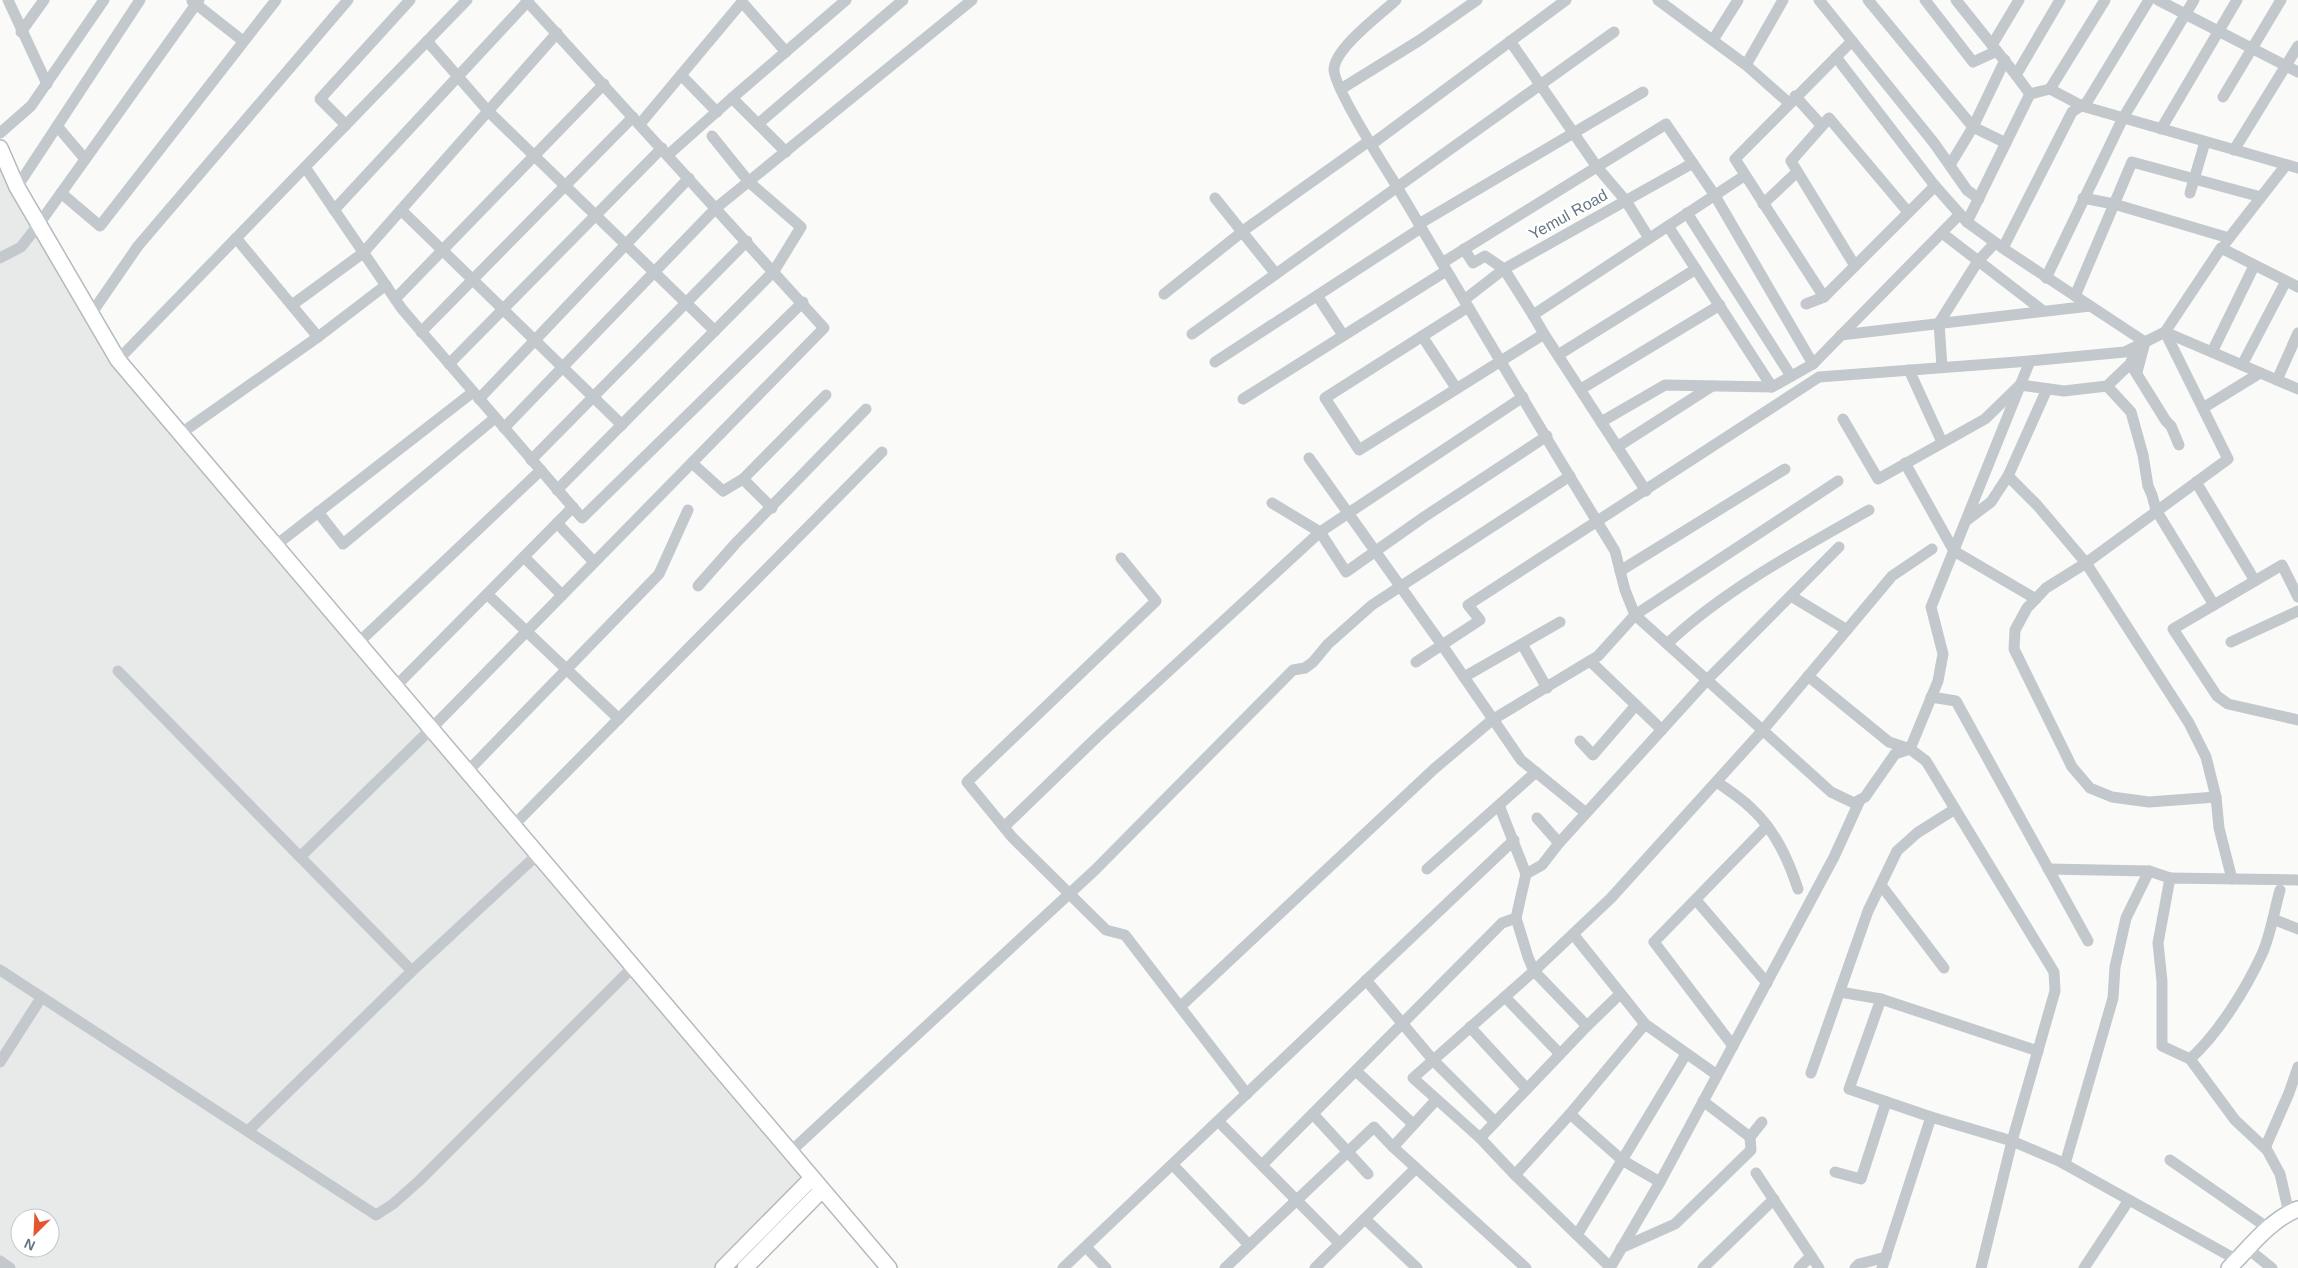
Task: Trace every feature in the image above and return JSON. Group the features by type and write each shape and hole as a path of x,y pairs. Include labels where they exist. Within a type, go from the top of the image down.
{"main road":[{"path":"0,148 17,187 118,360 816,1185 889,1268"},
{"path":"723,1268 816,1185"},
{"path":"744,1268 816,1185"},
{"path":"2233,1264 2268,1228 2294,1211"}],"street":[{"path":"8,0 46,84"},
{"path":"21,32 44,0"},
{"path":"0,133 31,106 104,0"},
{"path":"17,187 140,0"},
{"path":"91,314 138,246 348,0"},
{"path":"346,125 320,99 410,0"},
{"path":"118,360 467,0"},
{"path":"449,364 595,215 665,151 717,112 846,0"},
{"path":"758,124 904,0"},
{"path":"504,428 716,208 972,0"},
{"path":"1396,0 1339,53 1334,69 1341,89 1370,143 1615,551 1625,590 1635,615 1831,792 1854,803 1860,800 1865,797 1895,754 1910,750"},
{"path":"1341,89 1420,40 1477,0"},
{"path":"1164,294 1242,232 1370,143 1566,0"},
{"path":"1658,0 1792,100 1822,126"},
{"path":"1713,40 1738,0"},
{"path":"1746,65 1783,0"},
{"path":"1820,0 1950,165 1967,190 1978,199"},
{"path":"1868,0 1973,127 2006,143"},
{"path":"1925,0 1973,62 1994,48 2019,0"},
{"path":"2016,75 2060,0"},
{"path":"2050,89 2104,0"},
{"path":"1942,367 1939,323 1978,261 1999,245 2072,112 2087,102 2149,0"},
{"path":"2158,0 2298,72"},
{"path":"2046,278 2123,118 2194,0"},
{"path":"2162,129 2237,0"},
{"path":"2223,97 2281,0"},
{"path":"0,258 20,247 39,224 195,1 244,41"},
{"path":"61,193 100,226 244,41 272,1"},
{"path":"300,857 430,730 824,328 803,302 527,1 334,210"},
{"path":"422,332 565,186 681,75 742,2 786,52"},
{"path":"1963,3 1994,48 2030,94"},
{"path":"1192,334 1614,32"},
{"path":"292,306 363,253 557,33"},
{"path":"427,41 488,111 714,331"},
{"path":"1824,297 1734,159 1852,41"},
{"path":"1510,42 1597,167 1626,201 1649,238"},
{"path":"2234,150 2298,46"},
{"path":"1836,57 1935,186 1964,218 1999,245 2090,306 2141,344"},
{"path":"1950,165 1973,127 2005,60"},
{"path":"681,75 717,112"},
{"path":"395,299 604,84"},
{"path":"1416,662 1480,620 1468,605 1598,523 1820,377 2125,352 2165,332 2221,248 2261,197 2292,166 2082,106 2050,89 2030,94 1978,199 1964,218 1942,233 1813,364 1772,388 1665,385 1601,422"},
{"path":"1215,362 1318,296 1420,226 1643,92"},
{"path":"732,98 786,152"},
{"path":"1855,266 1790,161 1829,118 1908,212"},
{"path":"1243,399 1444,267 1464,249 1666,124 1714,194 1813,364"},
{"path":"57,126 85,159"},
{"path":"557,490 774,271 801,227 748,182 712,136"},
{"path":"2190,193 2205,142"},
{"path":"2075,296 2132,162 2261,197"},
{"name":"Yemul Road","path":"1456,388 1359,450 1325,398 1422,336 1466,303 1504,269 1693,163"},
{"path":"305,167 395,299 582,518 803,302"},
{"path":"1763,204 1797,172"},
{"path":"1533,315 1744,176"},
{"path":"276,545 476,396 535,340 689,178"},
{"path":"1806,304 1824,297 1935,186"},
{"path":"1215,198 1276,274"},
{"path":"2083,198 2114,204 2229,238"},
{"path":"401,210 622,425"},
{"path":"1687,213 1791,376"},
{"path":"1668,226 1772,388"},
{"path":"1942,233 2042,310"},
{"path":"236,238 318,337"},
{"path":"531,460 747,241"},
{"path":"2221,248 2298,287"},
{"path":"1464,249 1473,262 1485,256 1504,269 1646,491"},
{"path":"2212,352 2254,266"},
{"path":"1558,355 1696,269"},
{"path":"2242,365 2286,281"},
{"path":"180,434 318,337 386,285"},
{"path":"1318,296 1343,335"},
{"path":"1581,389 1720,305"},
{"path":"1842,335 2042,310 2090,306"},
{"path":"2165,332 2298,389"},
{"path":"2165,332 2228,460 2156,510 2086,563 2046,588 2027,608 2016,630 2014,649 2072,766 2090,788 2112,797 2149,802 2216,797"},
{"path":"2277,380 2298,333"},
{"path":"1422,336 1456,388 1544,334"},
{"path":"2020,385 2064,391 2107,386 2134,368 2141,344"},
{"path":"1910,750 1938,681 1943,654 1931,607 2030,361"},
{"path":"2134,368 2166,421 2171,426 2179,445"},
{"path":"1909,370 1942,442"},
{"path":"2203,408 2260,373"},
{"path":"1843,418 1878,479 1984,419 2020,385"},
{"path":"1617,447 1712,386"},
{"path":"2107,386 2131,412 2143,455 2148,486 2156,510 2214,605"},
{"path":"1966,521 1991,502 2008,476 2047,389"},
{"path":"692,462 723,491 743,479 826,395"},
{"path":"1004,827 1097,737 1320,532 1523,397"},
{"path":"698,586 736,543 866,409"},
{"path":"318,512 342,544 495,418"},
{"path":"1272,503 1320,532 1346,572 1424,517 1547,436"},
{"path":"513,826 882,452"},
{"path":"1309,458 1522,760 1586,813"},
{"path":"1905,463 1954,551 2036,599"},
{"path":"1620,571 1785,469"},
{"path":"358,643 540,470"},
{"path":"790,1154 1069,894 1293,670 1305,668 1313,662 1328,644 1372,605 1570,476"},
{"path":"2008,476 2037,505 2086,563 2188,723 2206,757 2232,879"},
{"path":"743,479 772,508"},
{"path":"1181,1006 1434,769 1492,720 1590,662 1598,656 1635,615 1838,481"},
{"path":"2196,482 2255,581"},
{"path":"395,687 573,508"},
{"path":"467,772 659,574 688,510"},
{"path":"1667,644 1689,622 1781,561 1869,510"},
{"path":"557,524 594,562"},
{"path":"1526,874 1542,865 1559,843 1707,680 1839,547"},
{"path":"1860,800 1834,857 1704,1101 1660,1182 1610,1267 1515,1175 1480,1138 1413,1078 1534,971 1611,898 1763,730 1892,576 1932,549"},
{"path":"524,557 562,595"},
{"path":"1121,558 1156,601 967,782 1004,827 1106,930 1125,935 1247,1094"},
{"path":"2298,597 2282,565 2173,629 2217,696 2228,704 2298,720"},
{"path":"487,594 619,719"},
{"path":"1791,596 1846,630"},
{"path":"2232,642 2298,611"},
{"path":"1464,677 1560,622"},
{"path":"1522,644 1547,688"},
{"path":"1590,662 1662,730"},
{"path":"118,671 412,970"},
{"path":"1808,676 1889,742 1910,750 1926,761 2054,972 2055,991 2012,1141 1981,1268"},
{"path":"1931,697 1956,702 2088,941"},
{"path":"1580,741 1593,755 1636,705"},
{"path":"1427,869 1536,772"},
{"path":"1717,782 1751,808 1767,826 1789,862 1798,889"},
{"path":"1499,804 1526,874 1516,918 1534,971 1587,1026"},
{"path":"1811,1073 1868,911 1897,850 1917,833 1955,809"},
{"path":"1537,818 1559,843"},
{"path":"1733,1046 1654,942 1767,826"},
{"path":"1063,1268 1514,840"},
{"path":"248,1131 412,970 537,855"},
{"path":"2048,869 2149,871 2170,878 2298,880"},
{"path":"2065,1164 2113,998 2115,966 2126,918 2149,871"},
{"path":"2170,878 2158,943 2162,981 2162,1046 2190,1060 2235,1120 2265,1148 2280,1174 2294,1211"},
{"path":"1881,885 1944,968"},
{"path":"2190,1060 2201,1049 2240,994 2262,953 2280,890"},
{"path":"1696,900 1767,983"},
{"path":"1262,1165 1502,923 1516,918"},
{"path":"2272,919 2298,929"},
{"path":"1573,934 1645,1024 1717,1076"},
{"path":"0,970 376,1215 393,1204 419,1181 633,968"},
{"path":"1366,980 1434,1060 1495,1122"},
{"path":"1840,992 1881,999 2038,1051"},
{"path":"1480,1138 1620,994"},
{"path":"1505,997 1560,1054"},
{"path":"0,1062 41,998"},
{"path":"1881,999 1849,1089 2012,1141 2065,1164 2129,1200 2233,1264"},
{"path":"1515,1175 1570,1114 1645,1024"},
{"path":"1470,1027 1527,1089"},
{"path":"1578,1235 1686,1054"},
{"path":"2265,1148 2298,1067"},
{"path":"1356,1070 1413,1124"},
{"path":"1393,1147 1436,1100"},
{"path":"1704,1101 1750,1137"},
{"path":"1836,1172 1861,1180 1886,1102"},
{"path":"1313,1114 1368,1174"},
{"path":"1570,1114 1622,1160 1660,1182"},
{"path":"1855,1268 1859,1264 1884,1262 1932,1117"},
{"path":"1218,1121 1339,1243"},
{"path":"1621,1248 1675,1224 1751,1150 1750,1137 1762,1122"},
{"path":"1225,1268 1374,1127 1393,1147 1526,1268"},
{"path":"2170,1160 2268,1228"},
{"path":"1173,1164 1249,1245"},
{"path":"1315,1268 1416,1168"},
{"path":"1756,1173 1819,1268"},
{"path":"1703,1268 1774,1199"},
{"path":"2084,1268 2129,1200"},
{"path":"1365,1218 1417,1268"},
{"path":"1086,1246 1106,1268"},
{"path":"2248,1249 2272,1268"},
{"path":"1799,1268 1811,1256"},
{"path":"0,1261 10,1268"}],"shaded area":[{"path":"0,146 78,291 180,434 816,1184 735,1268 0,1268"}]}
